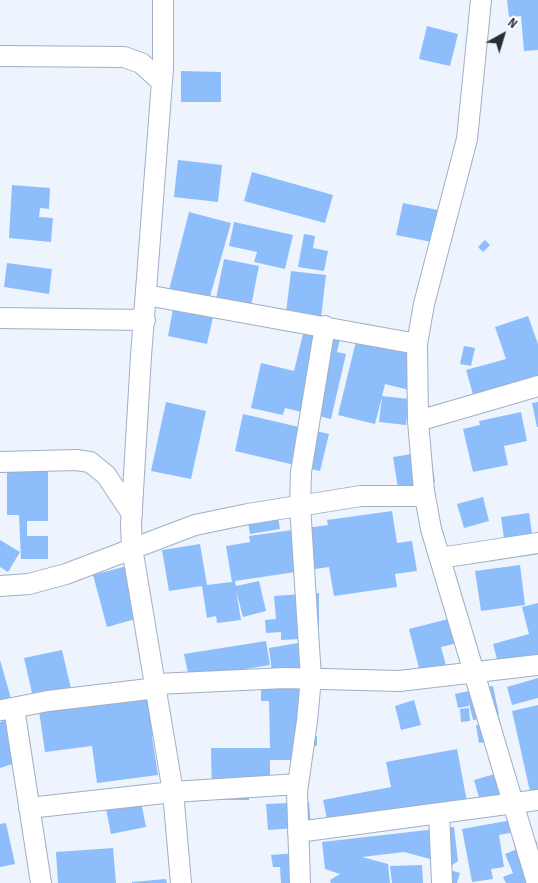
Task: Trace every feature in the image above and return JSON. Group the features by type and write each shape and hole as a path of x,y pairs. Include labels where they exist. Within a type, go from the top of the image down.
{"street":[{"path":"163,0 162,82 146,295 132,514 132,548 157,686 173,792 181,883"},
{"path":"481,0 478,49 467,139 424,304 417,344 418,421 425,496 440,558 537,883"},
{"path":"0,56 124,57 141,63 162,82"},
{"path":"146,295 417,344"},
{"path":"0,318 145,320"},
{"path":"300,883 298,784 311,678 300,505 301,472 325,326"},
{"path":"418,421 538,386"},
{"path":"0,462 76,460 90,462 106,475 132,514"},
{"path":"0,586 42,581 86,568 132,548 195,525 300,505 379,495 425,496"},
{"path":"440,558 538,543"},
{"path":"41,883 29,808 7,709 65,698 157,686 244,679 311,678 399,681 538,665"},
{"path":"29,808 173,792 298,784"},
{"path":"298,832 538,800"},
{"path":"438,813 442,883"}],"building":[{"path":"507,0 538,0 538,50 524,51 521,16 509,17"},
{"path":"427,26 458,34 450,66 419,59"},
{"path":"181,71 221,72 221,102 181,102"},
{"path":"178,160 222,165 218,202 174,197"},
{"path":"252,172 333,195 325,223 244,201"},
{"path":"12,185 50,188 49,209 40,208 39,217 53,218 51,242 9,238"},
{"path":"403,203 448,212 442,244 396,235"},
{"path":"189,212 231,223 209,300 169,290"},
{"path":"234,222 293,235 285,269 254,262 257,252 229,246"},
{"path":"304,234 315,236 313,248 328,251 324,271 298,267"},
{"path":"485,240 490,245 483,252 478,247"},
{"path":"224,259 259,266 251,306 216,299"},
{"path":"7,263 52,269 49,294 4,287"},
{"path":"291,271 326,275 321,318 286,313"},
{"path":"173,309 213,317 207,344 168,336"},
{"path":"528,316 538,344 538,378 476,405 466,370 506,359 495,327"},
{"path":"304,330 340,339 337,352 346,354 331,419 285,408 283,415 251,408 261,363 294,371"},
{"path":"357,337 422,353 413,391 385,384 382,396 409,399 406,425 379,422 382,397 375,424 338,415"},
{"path":"464,346 475,348 471,366 460,364"},
{"path":"166,402 206,411 191,479 151,471"},
{"path":"538,402 538,427 537,427 532,403"},
{"path":"521,412 527,441 504,446 508,465 473,472 463,429 480,425 479,421"},
{"path":"243,414 329,434 320,471 235,451"},
{"path":"430,451 435,482 398,488 393,457"},
{"path":"48,464 48,521 27,521 27,536 48,536 48,559 21,559 19,515 7,515 7,465"},
{"path":"483,497 489,521 464,528 457,504"},
{"path":"277,511 280,529 250,534 247,515"},
{"path":"392,511 397,543 412,541 417,571 395,574 397,587 334,596 329,567 235,581 236,586 259,581 266,611 243,617 236,590 241,620 217,623 216,616 207,618 202,586 169,591 162,550 200,544 207,585 232,582 226,546 250,542 249,536 328,525 327,520"},
{"path":"529,513 532,534 504,539 501,517"},
{"path":"0,540 20,552 8,572 0,567"},
{"path":"138,563 153,614 107,627 93,575"},
{"path":"520,565 525,605 481,611 475,571"},
{"path":"319,593 319,632 299,633 300,639 281,640 281,632 266,633 265,620 276,619 274,596"},
{"path":"538,603 538,661 500,671 493,644 529,634 522,607"},
{"path":"464,615 470,640 441,647 448,673 422,680 409,629"},
{"path":"266,641 270,665 189,678 184,654"},
{"path":"298,643 302,667 272,672 269,648"},
{"path":"62,650 72,693 34,702 24,658"},
{"path":"0,660 12,702 0,705"},
{"path":"538,678 538,698 512,705 507,687"},
{"path":"493,686 499,715 473,720 469,703 469,706 458,708 455,694"},
{"path":"261,687 315,687 303,736 317,736 317,746 304,746 304,760 270,760 270,785 249,785 249,800 212,800 211,748 270,748 269,701 261,701"},
{"path":"157,695 162,735 152,737 158,775 97,783 92,746 45,752 39,711"},
{"path":"414,700 421,725 401,730 395,706"},
{"path":"538,705 538,794 531,796 512,711"},
{"path":"469,708 470,721 461,722 460,709"},
{"path":"499,717 502,739 479,743 476,725 479,725 479,721"},
{"path":"6,720 17,753 28,759 0,768 0,722"},
{"path":"457,749 468,807 329,829 323,800 391,787 386,762"},
{"path":"512,769 520,797 482,808 474,780"},
{"path":"141,802 146,827 111,834 106,809"},
{"path":"309,802 311,827 268,830 266,804"},
{"path":"523,818 526,830 499,835 504,867 491,869 493,879 472,882 462,829"},
{"path":"6,823 15,864 0,867 0,824"},
{"path":"454,827 458,861 447,869 460,873 457,883 432,883 430,859 404,852 362,857 388,864 390,883 331,883 330,880 340,874 325,869 322,842"},
{"path":"537,841 538,880 530,883 506,883 503,877 513,873 505,854"},
{"path":"113,848 116,883 58,883 56,852"},
{"path":"308,852 311,883 281,883 280,867 273,867 271,855"},
{"path":"422,865 423,883 392,883 390,866"},
{"path":"166,879 167,883 132,883 132,882"}]}
